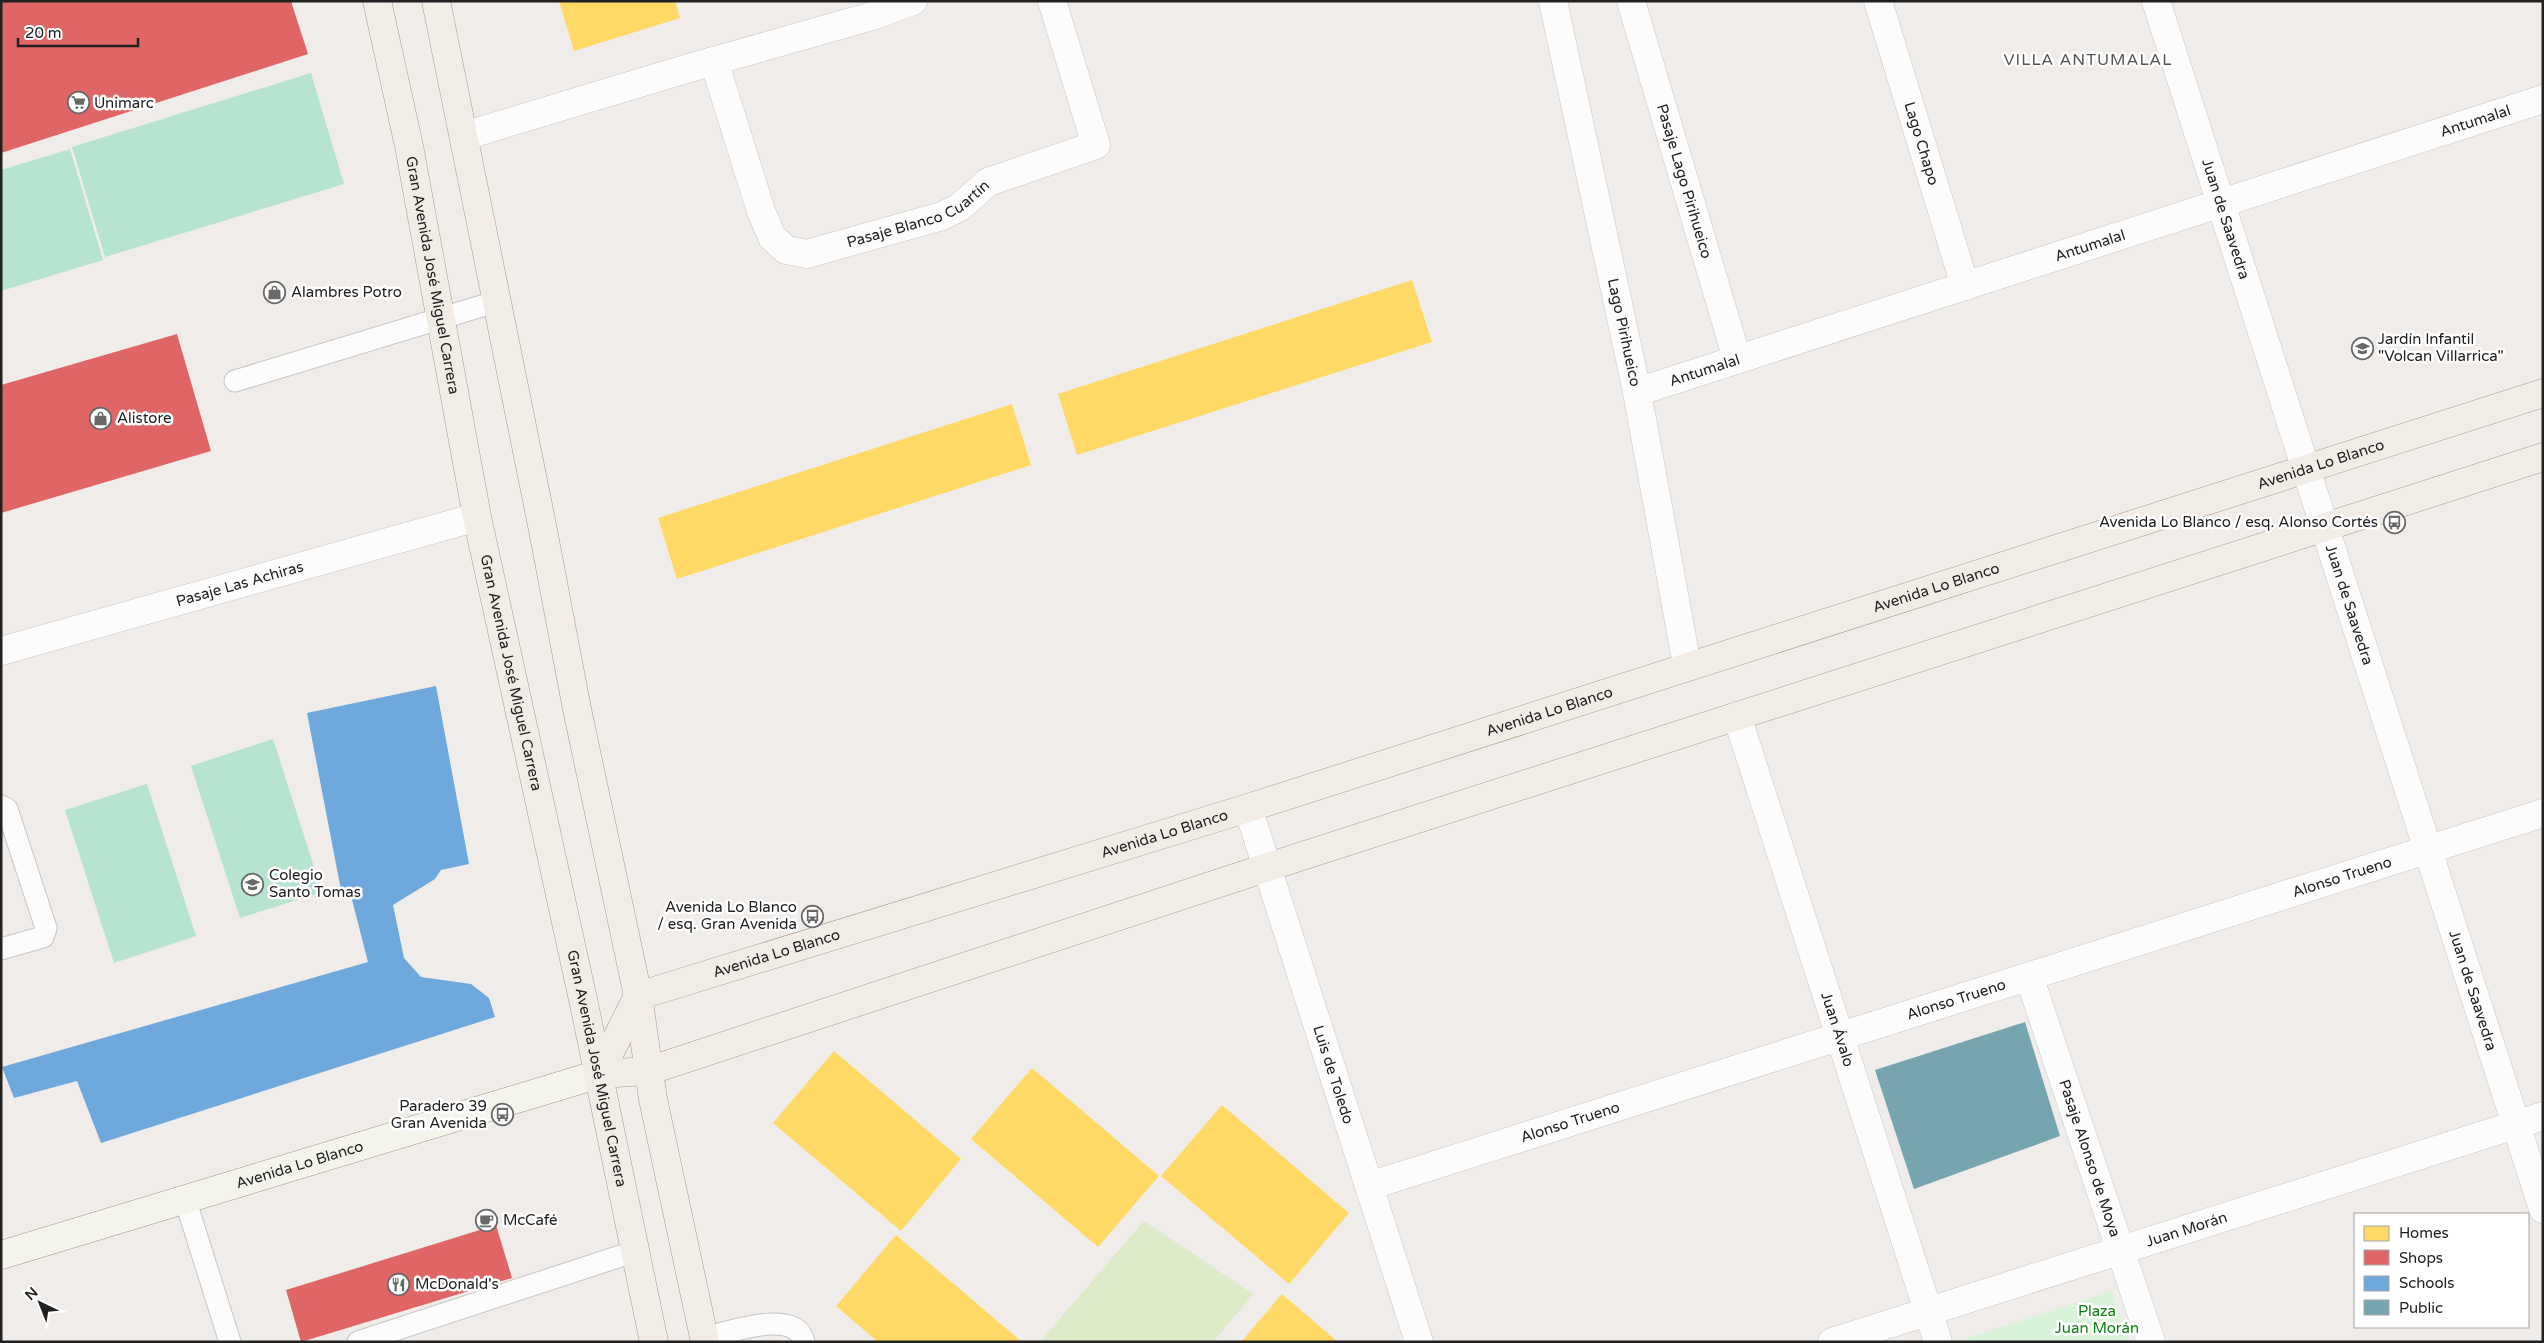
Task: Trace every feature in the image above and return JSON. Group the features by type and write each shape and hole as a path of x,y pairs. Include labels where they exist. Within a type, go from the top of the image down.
{"main road":[{"name":"Gran Avenida José Miguel Carrera","path":"377,1 408,146 477,517 599,1074 654,1342"},
{"path":"436,1 498,301 577,709 638,996 648,1071 704,1340"},
{"name":"Avenida Lo Blanco","path":"638,996 1248,808 1687,665 2543,393"},
{"name":"Avenida Lo Blanco","path":"1,1255 599,1074 648,1071 1268,867 2543,457"},
{"path":"599,1074 638,996"}],"street":[{"path":"464,136 714,61 838,13 913,1"},
{"name":"Pasaje Blanco Cuartín","path":"714,61 761,211 772,237 786,250 807,254 942,216 960,208 988,182 1096,145 1052,1"},
{"name":"Lago Pirihueico","path":"1553,1 1638,392 1687,665"},
{"name":"Pasaje Lago Pirihueico","path":"1632,1 1737,359"},
{"name":"Lago Chapo","path":"1878,1 1965,286"},
{"name":"Juan de Saavedra","path":"2156,1 2543,1209"},
{"name":"Antumalal","path":"1638,392 2543,99"},
{"name":"Pasaje Las Achiras","path":"1,651 477,517"},
{"name":"Juan Ávalo","path":"1736,716 1938,1342"},
{"name":"Luis de Toledo","path":"1248,808 1419,1342"},
{"name":"Alonso Trueno","path":"1369,1186 2543,813"},
{"name":"Pasaje Alonso de Moya","path":"2029,976 2151,1342"},
{"name":"Juan Morán","path":"1832,1342 2543,1116"}],"lane":[{"path":"235,380 498,301"},
{"path":"1,806 8,809 46,928 43,936 1,949"},
{"path":"185,1199 230,1342"},
{"path":"358,1342 636,1251"},
{"path":"704,1340 774,1322 791,1326 803,1336 804,1342"}],"green space":[{"path":"311,73 344,184 105,257 72,147"},
{"path":"70,149 103,260 1,291 1,170"},
{"path":"273,739 322,892 240,918 191,766"},
{"path":"147,784 196,936 114,963 65,810"},
{"path":"1144,1221 1253,1294 1213,1342 1040,1342"},
{"name":"Plaza Juan Morán","path":"2112,1291 2128,1342 1966,1342 1965,1339"}],"building: Homes":[{"path":"559,1 675,1 680,18 574,51"},
{"path":"1412,280 1432,342 1077,455 1058,394"},
{"path":"1012,404 1031,465 677,579 658,518"},
{"path":"834,1051 961,1159 901,1231 773,1123"},
{"path":"1032,1068 1159,1176 1098,1247 971,1139"},
{"path":"1222,1105 1349,1213 1289,1284 1161,1176"},
{"path":"896,1235 1022,1342 878,1342 836,1306"},
{"path":"1282,1294 1338,1342 1241,1342"}],"building: Shops":[{"name":"Unimarc","path":"1,1 291,1 308,54 1,153"},
{"name":"Alistore","path":"177,334 211,451 1,513 1,385"},
{"name":"McDonald's","path":"496,1225 512,1278 301,1342 286,1290"}],"building: Schools":[{"path":"436,686 469,864 441,870 435,879 393,905 404,958 421,977 471,984 489,998 495,1017 101,1143 77,1081 14,1098 2,1067 368,962 349,888 341,890 307,713"}],"building: Public":[{"path":"2025,1022 2060,1136 1914,1189 1875,1070"}],"place":[{"name":"Unimarc","path":"78,103"},
{"name":"Alambres Potro","path":"275,292"},
{"name":"Jardín Infantil \"Volcan Villarrica\"","path":"2362,348"},
{"name":"Alistore","path":"101,418"},
{"name":"Avenida Lo Blanco / esq. Alonso Cortés","path":"2394,522"},
{"name":"Colegio Santo Tomas","path":"253,884"},
{"name":"Avenida Lo Blanco / esq. Gran Avenida","path":"813,916"},
{"name":"Paradero 39 Gran Avenida","path":"503,1115"},
{"name":"McCafé","path":"487,1220"},
{"name":"McDonald's","path":"399,1284"}],"district":[{"name":"VILLA ANTUMALAL","path":"2088,59"}]}
